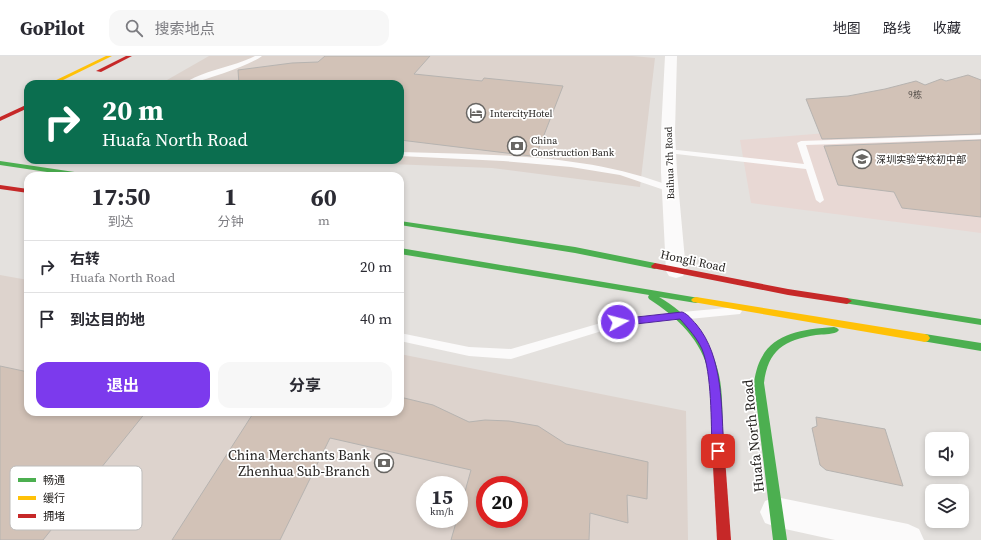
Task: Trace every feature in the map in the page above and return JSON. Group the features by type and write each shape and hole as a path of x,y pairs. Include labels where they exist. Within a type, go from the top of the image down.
{"main road":[{"path":"59,80 110,56"},
{"path":"80,80 130,56"},
{"path":"0,120 24,108"},
{"path":"0,163 61,172"},
{"path":"0,187 24,191"},
{"name":"Hongli Road","path":"404,224 575,250 788,292 981,322"},
{"path":"404,252 981,347"},
{"path":"631,289 658,299 682,316 706,348 714,376 724,540"},
{"name":"Huafa North Road","path":"778,526 759,383 760,367 766,354 777,345 787,340 811,332 851,329 880,331"}],"street":[{"name":"Baihua 7th Road","path":"668,56 668,151 676,271"},
{"path":"778,526 908,540"}],"lane":[{"path":"197,80 244,64 259,56"},
{"path":"820,200 801,143 981,137"},
{"path":"668,151 809,167"},
{"path":"404,154 503,158 606,168 638,176 670,189"},
{"path":"404,338 498,355 511,354 618,322 736,311 763,311"}],"shaded area":[{"path":"209,56 632,56 655,58 640,187 492,168 390,164 404,164 404,80 167,80"},
{"name":"深圳实验学校初中部","path":"981,114 981,233 751,203 740,140 839,132"},
{"path":"0,275 24,279 24,416 404,416 404,355 686,411 688,540 0,540"}],"building":[{"name":"IntercityHotel","path":"325,56 430,56 414,74 482,81 484,78 563,86 537,153 531,156 404,140 404,80 239,80 238,70 292,63 318,62"},
{"path":"968,75 981,80 981,134 822,139 806,99 848,96 916,81 925,85 941,79 946,81"},
{"path":"981,140 981,217 902,208 894,192 838,185 824,146"},
{"path":"0,366 24,371 24,416 143,416 103,466 10,466 10,530 51,530 43,540 0,540"},
{"path":"404,398 433,405 469,422 485,420 509,421 538,426 566,444 648,462 647,499 627,495 628,523 590,513 589,540 451,540 454,528 468,528 468,481 471,470 330,438 280,540 172,540 251,416 404,416"},
{"path":"816,417 885,429 903,486 826,470 820,465 812,428 817,426"}],"traffic: fast":[{"path":"0,163 61,172"},
{"path":"404,224 575,250 655,266"},
{"path":"404,252 696,300"},
{"path":"652,297 674,311 692,329 705,350 714,374 717,430"},
{"path":"847,301 981,322"},
{"path":"780,540 759,383 761,368 766,357 773,348 783,341 794,336 807,333 834,330"},
{"path":"925,338 981,347"}],"traffic: slow":[{"path":"59,80 110,56"},
{"path":"696,300 925,338"}],"traffic: jam":[{"path":"99,71 130,56"},
{"path":"0,119 24,108"},
{"path":"0,187 24,190"},
{"path":"655,266 788,292 847,301"},
{"path":"717,430 724,540"}],"place":[{"name":"IntercityHotel","path":"476,113"},
{"name":"China Construction Bank","path":"517,146"},
{"name":"深圳实验学校初中部","path":"862,159"},
{"name":"China Merchants Bank Zhenhua Sub-Branch","path":"384,463"}],"route":[{"path":"618,322 682,316 689,322 706,348 712,366 714,376 718,451"}]}
